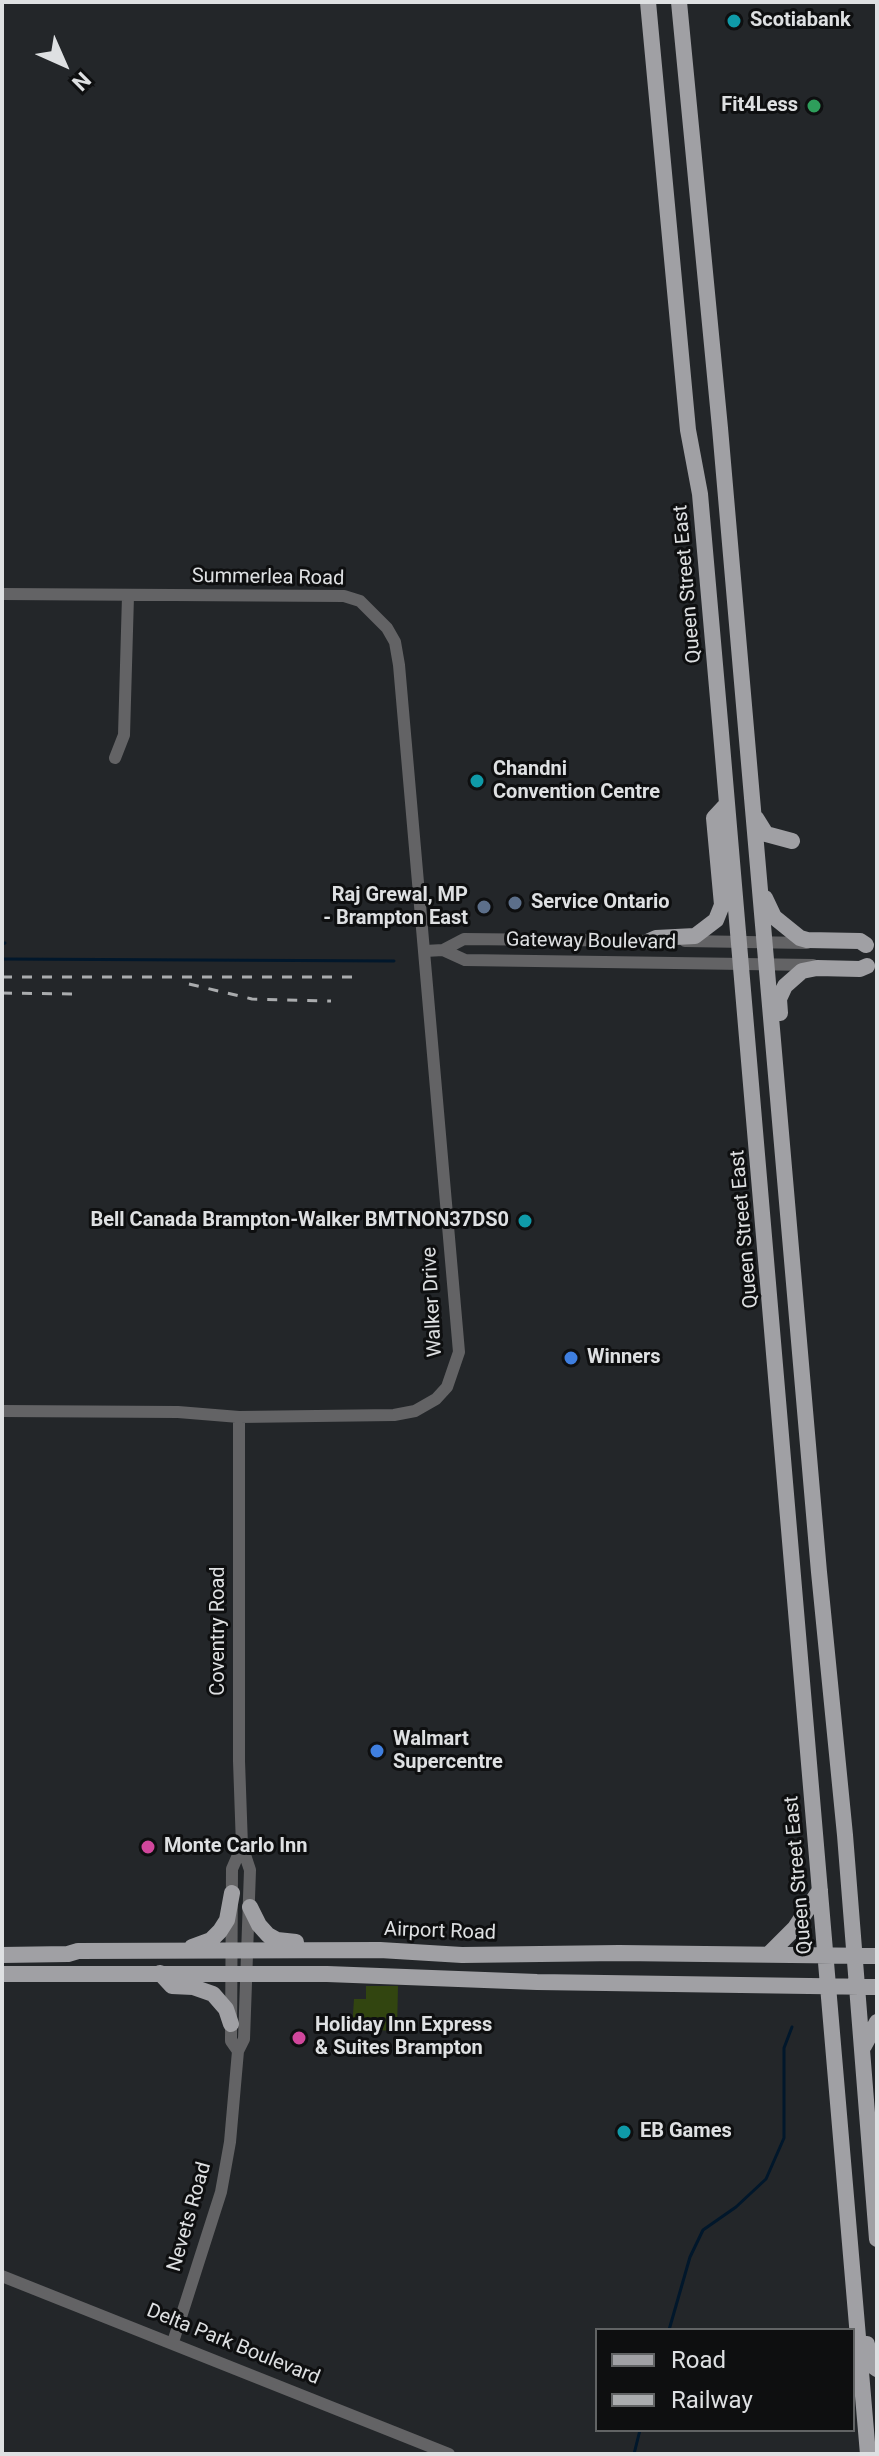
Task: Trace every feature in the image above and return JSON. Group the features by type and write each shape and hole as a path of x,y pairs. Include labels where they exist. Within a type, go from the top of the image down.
{"main road":[{"name":"Queen Street East","path":"646,2 688,430 700,494 868,2454"},
{"path":"679,2 858,1986 877,2239"},
{"path":"684,62 692,55 687,2"},
{"path":"649,941 695,936 716,920 722,905 714,818 727,804"},
{"path":"753,813 766,834 792,841 757,859"},
{"path":"757,859 761,865 769,909 788,930 807,940 860,941 872,945"},
{"path":"776,1064 783,1055 779,999 788,982 809,969 860,969 872,966"},
{"path":"769,1954 795,1928 820,1890"},
{"path":"174,1950 198,1946 214,1937 227,1920 232,1893"},
{"path":"250,1907 268,1935 290,1942 310,1942 323,1950"},
{"name":"Airport Road","path":"2,1955 68,1954 78,1951 323,1950 462,1955 877,1956"},
{"path":"160,1973 172,1986 193,1987 213,1994 226,2009 231,2024"},
{"path":"2,1974 327,1974 567,1983 877,1987"},
{"path":"863,2047 877,2022"},
{"path":"857,2323 866,2331 869,2363 877,2369"}],"street":[{"name":"Summerlea Road","path":"2,594 344,596 360,601 385,624 395,642 425,951"},
{"path":"115,758 124,735 128,596"},
{"name":"Gateway Boulevard","path":"425,951 443,950 464,939 872,945"},
{"name":"Gateway Boulevard","path":"443,950 465,960 872,966"},
{"name":"Walker Drive","path":"2,1411 178,1412 239,1417 394,1415 415,1411 436,1399 447,1387 459,1352 425,951"},
{"name":"Coventry Road","path":"239,1417 239,1761 242,1846 250,1870 250,1907 240,1950"},
{"name":"Coventry Road","path":"239,1973 240,1950 232,1869 242,1846"},
{"name":"Nevets Road","path":"238,2051 231,2041 231,2024 239,1973"},
{"name":"Nevets Road","path":"173,2342 221,2192 230,2142 238,2051 244,2039 239,1973"},
{"name":"Delta Park Boulevard","path":"2,2276 449,2454"}],"green space":[{"path":"366,1986 398,1986 397,2031 352,2029 354,1999 366,1999"}],"waterway":[{"path":"2,959 394,961"},
{"path":"670,2328 690,2257 703,2230 736,2207 766,2179 784,2138 784,2048 792,2027"},
{"path":"634,2454 640,2432"}],"railway":[{"path":"2,977 362,977"},
{"path":"189,984 252,999 331,1001"},
{"path":"2,993 78,994"}],"place":[{"name":"Scotiabank","path":"734,21"},
{"name":"Fit4Less","path":"814,106"},
{"name":"Chandni Convention Centre","path":"477,781"},
{"name":"Service Ontario","path":"515,903"},
{"name":"Raj Grewal, MP - Brampton East","path":"484,907"},
{"name":"Bell Canada Brampton-Walker BMTNON37DS0","path":"525,1221"},
{"name":"Winners","path":"571,1358"},
{"name":"Walmart Supercentre","path":"377,1751"},
{"name":"Monte Carlo Inn","path":"148,1847"},
{"name":"Holiday Inn Express & Suites Brampton","path":"299,2038"},
{"name":"EB Games","path":"624,2132"}]}
